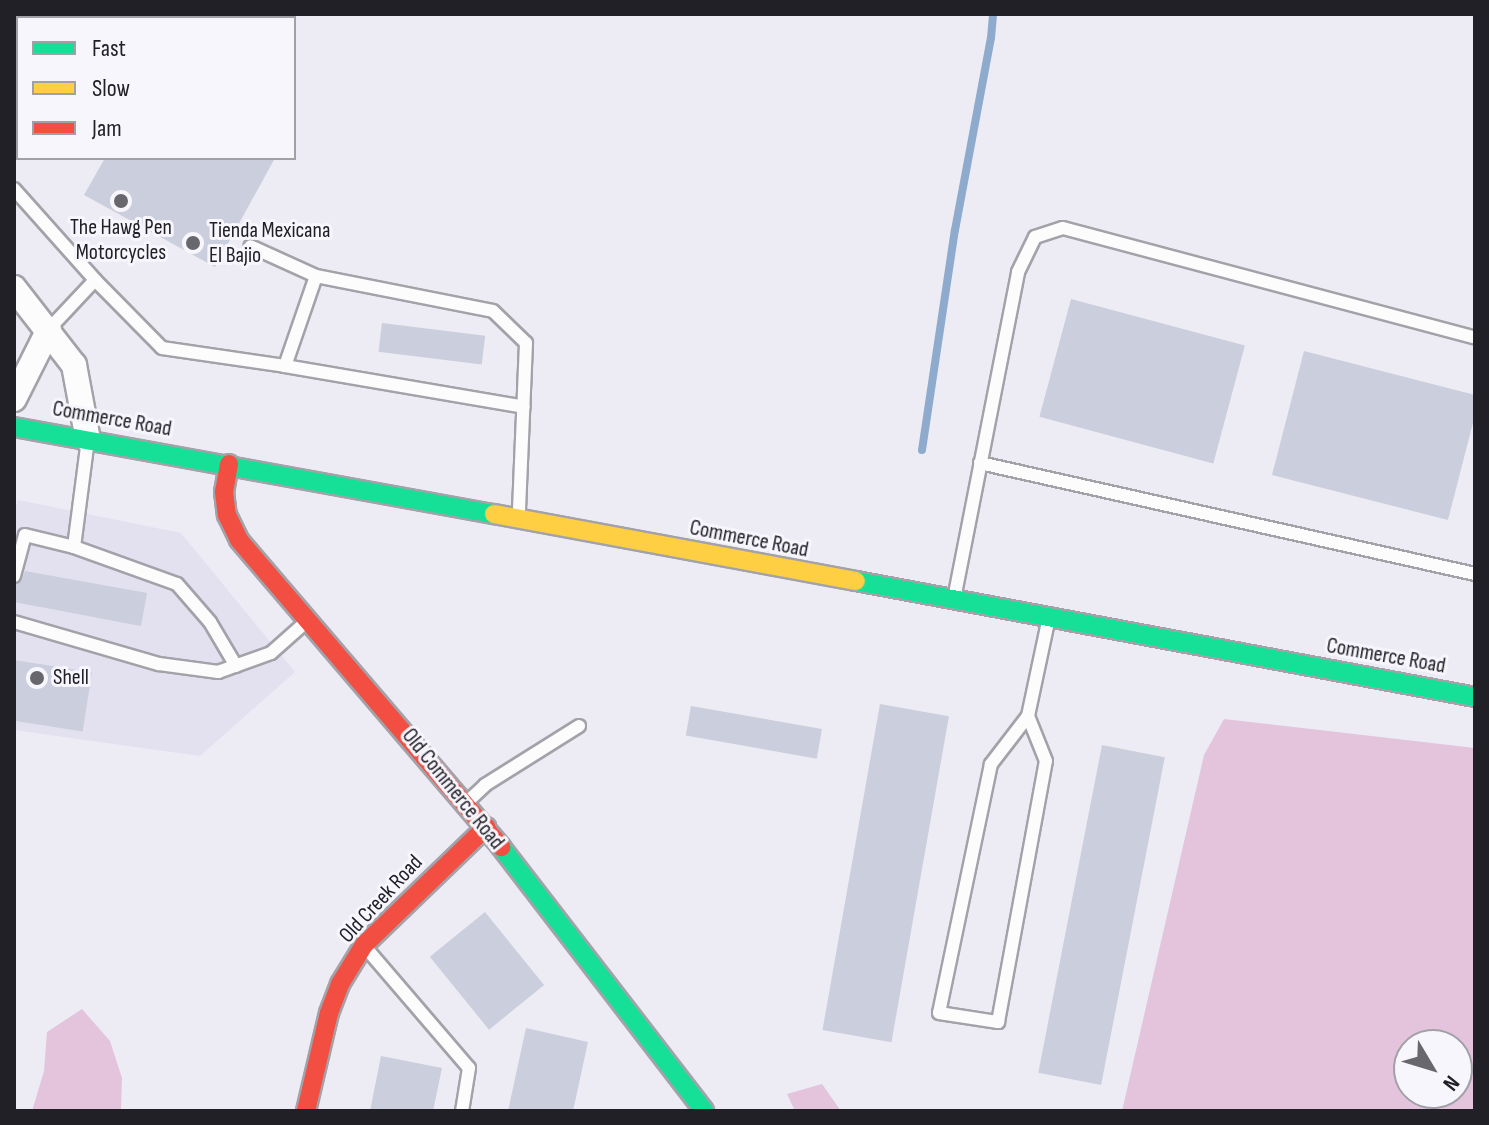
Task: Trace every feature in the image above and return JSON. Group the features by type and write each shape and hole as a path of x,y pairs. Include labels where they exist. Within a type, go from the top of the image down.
{"main road":[{"name":"Commerce Road","path":"14,427 229,464 1475,697"},
{"name":"Old Commerce Road","path":"229,464 224,492 227,515 239,540 486,827 704,1111"},
{"name":"Old Creek Road","path":"306,1111 329,1013 340,984 364,945 486,827"}],"street":[{"path":"14,288 49,329 74,365 88,440"},
{"path":"14,399 49,329"}],"lane":[{"path":"14,189 95,280 162,348 524,407"},
{"path":"954,601 1018,272 1035,237 1063,228 1475,338"},
{"path":"250,246 316,276 493,311 526,343 519,519"},
{"path":"285,366 316,276"},
{"path":"49,329 95,280"},
{"path":"74,547 88,440"},
{"path":"980,463 1475,574"},
{"path":"14,576 25,535 74,547 177,584 210,622 236,666"},
{"path":"14,622 159,664 218,672 271,653 308,619"},
{"path":"1028,716 1046,761 998,1022 939,1013 991,764 1028,716 1049,619"},
{"path":"466,803 485,785 579,726"},
{"path":"364,945 469,1068 462,1111"}],"shaded area":[{"path":"18,500 181,533 295,672 200,756 14,730 14,513"},
{"path":"1224,719 1475,748 1475,1111 1122,1111 1204,755"},
{"path":"82,1009 110,1041 122,1078 121,1111 32,1111 44,1071 47,1032"},
{"path":"822,1084 841,1111 795,1111 787,1094"}],"building":[{"path":"104,160 274,160 215,267 84,195"},
{"path":"1071,299 1245,346 1213,463 1039,417"},
{"path":"382,323 485,336 482,364 378,352"},
{"path":"1304,351 1475,395 1475,415 1448,520 1272,475"},
{"name":"Shell","path":"25,571 147,593 141,626 14,602 15,585 21,582"},
{"path":"14,660 92,672 83,732 14,721"},
{"path":"880,704 949,716 891,1042 823,1030"},
{"path":"691,706 822,729 817,759 686,736"},
{"path":"1102,745 1165,757 1101,1085 1038,1073"},
{"path":"485,912 544,985 489,1030 430,957"},
{"path":"526,1028 588,1042 573,1111 508,1111"},
{"path":"381,1056 442,1068 433,1111 370,1111"}],"waterway":[{"path":"922,450 955,230 993,14"}],"traffic: fast":[{"path":"14,427 494,514"},
{"path":"856,581 1475,697"},
{"path":"501,847 704,1111"}],"traffic: slow":[{"path":"494,514 856,581"}],"traffic: jam":[{"path":"229,464 224,492 227,515 239,540 501,847"},
{"path":"306,1111 329,1013 340,984 364,945 486,827"}],"place":[{"name":"The Hawg Pen Motorcycles","path":"121,201"},
{"name":"Tienda Mexicana El Bajio","path":"193,243"},
{"name":"Shell","path":"37,678"}]}
